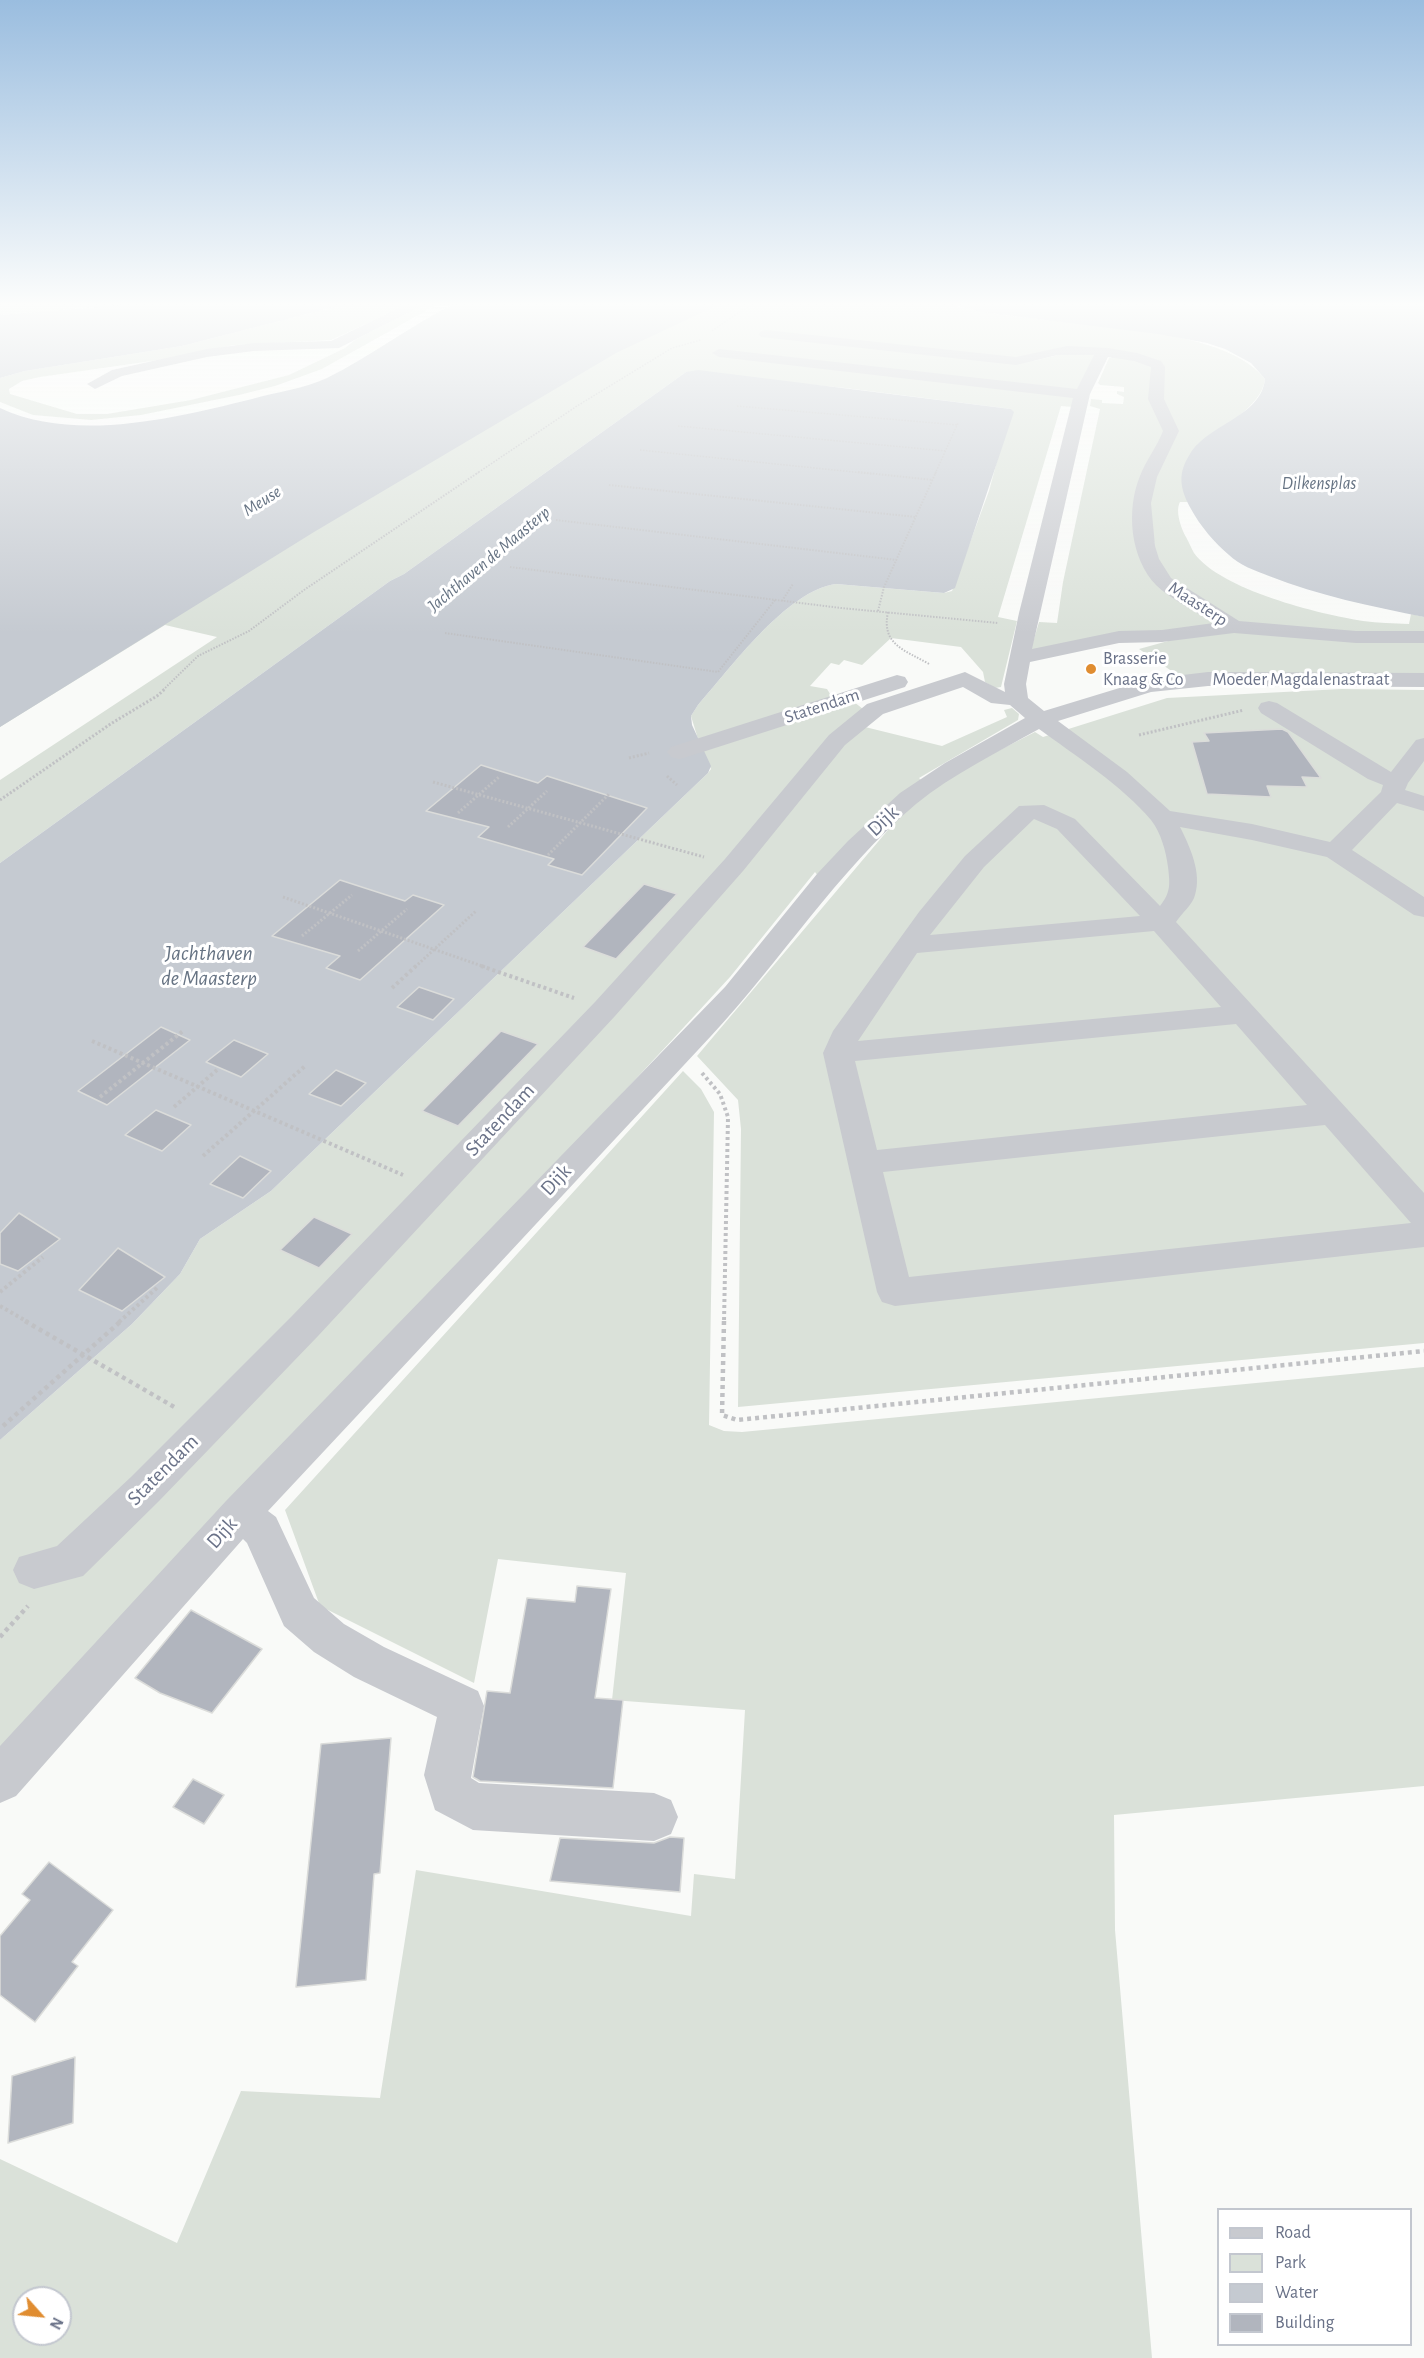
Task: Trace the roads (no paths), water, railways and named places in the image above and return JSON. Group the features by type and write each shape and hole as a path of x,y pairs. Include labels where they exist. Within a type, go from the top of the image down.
{"street":[{"path":"1029,709 1016,684 1027,626 1077,414"},
{"name":"Maasterp","path":"1163,414 1171,431 1149,476 1143,504 1146,546 1153,567 1164,582 1234,627"},
{"name":"Maasterp","path":"1021,658 1119,637 1162,636 1234,627"},
{"path":"1234,627 1356,637 1424,637"},
{"path":"909,945 1161,922 1182,896 1183,880 1179,851 1162,817 1119,777 1029,709 999,699 951,674"},
{"name":"Statendam","path":"679,752 951,674"},
{"name":"Statendam","path":"34,1570 68,1563 145,1489 297,1335 605,1009 734,865 837,740 875,709 951,674"},
{"name":"Moeder Magdalenastraat","path":"1179,681 1208,679 1424,680"},
{"name":"Dijk","path":"0,1780 240,1514 735,993 857,846 900,806 1029,709 1114,695 1179,681"},
{"path":"1269,708 1376,774 1394,788 1424,804"},
{"path":"1336,851 1394,788 1424,745"},
{"path":"1424,1215 1161,922 1066,824 1044,812 1028,811 986,849 954,884 844,1038 838,1053 895,1292 1424,1234"},
{"path":"1162,817 1252,832 1336,851 1424,909"},
{"path":"838,1053 1245,1014"},
{"path":"863,1163 1331,1113"},
{"path":"240,1514 262,1530 299,1612 328,1638 369,1662 462,1706 447,1775 452,1793 473,1806 654,1817"}],"water":[{"name":"Meuse","path":"0,414 18,414 60,424 92,426 185,414 513,414 314,532 0,727"},
{"name":"Jachthaven de Maasterp","path":"627,414 1013,414 955,588 944,593 836,584 817,589 779,615 743,652 691,716 692,725 711,766 708,773 271,1191 200,1239 180,1274 132,1324 0,1440 0,863 390,581 404,574"},
{"name":"Dilkensplas","path":"1241,414 1424,414 1424,617 1326,595 1288,583 1253,570 1229,555 1199,522 1182,488 1183,468 1186,461 1198,444"}],"place":[{"name":"Brasserie Knaag & Co","path":"1091,669"}]}
